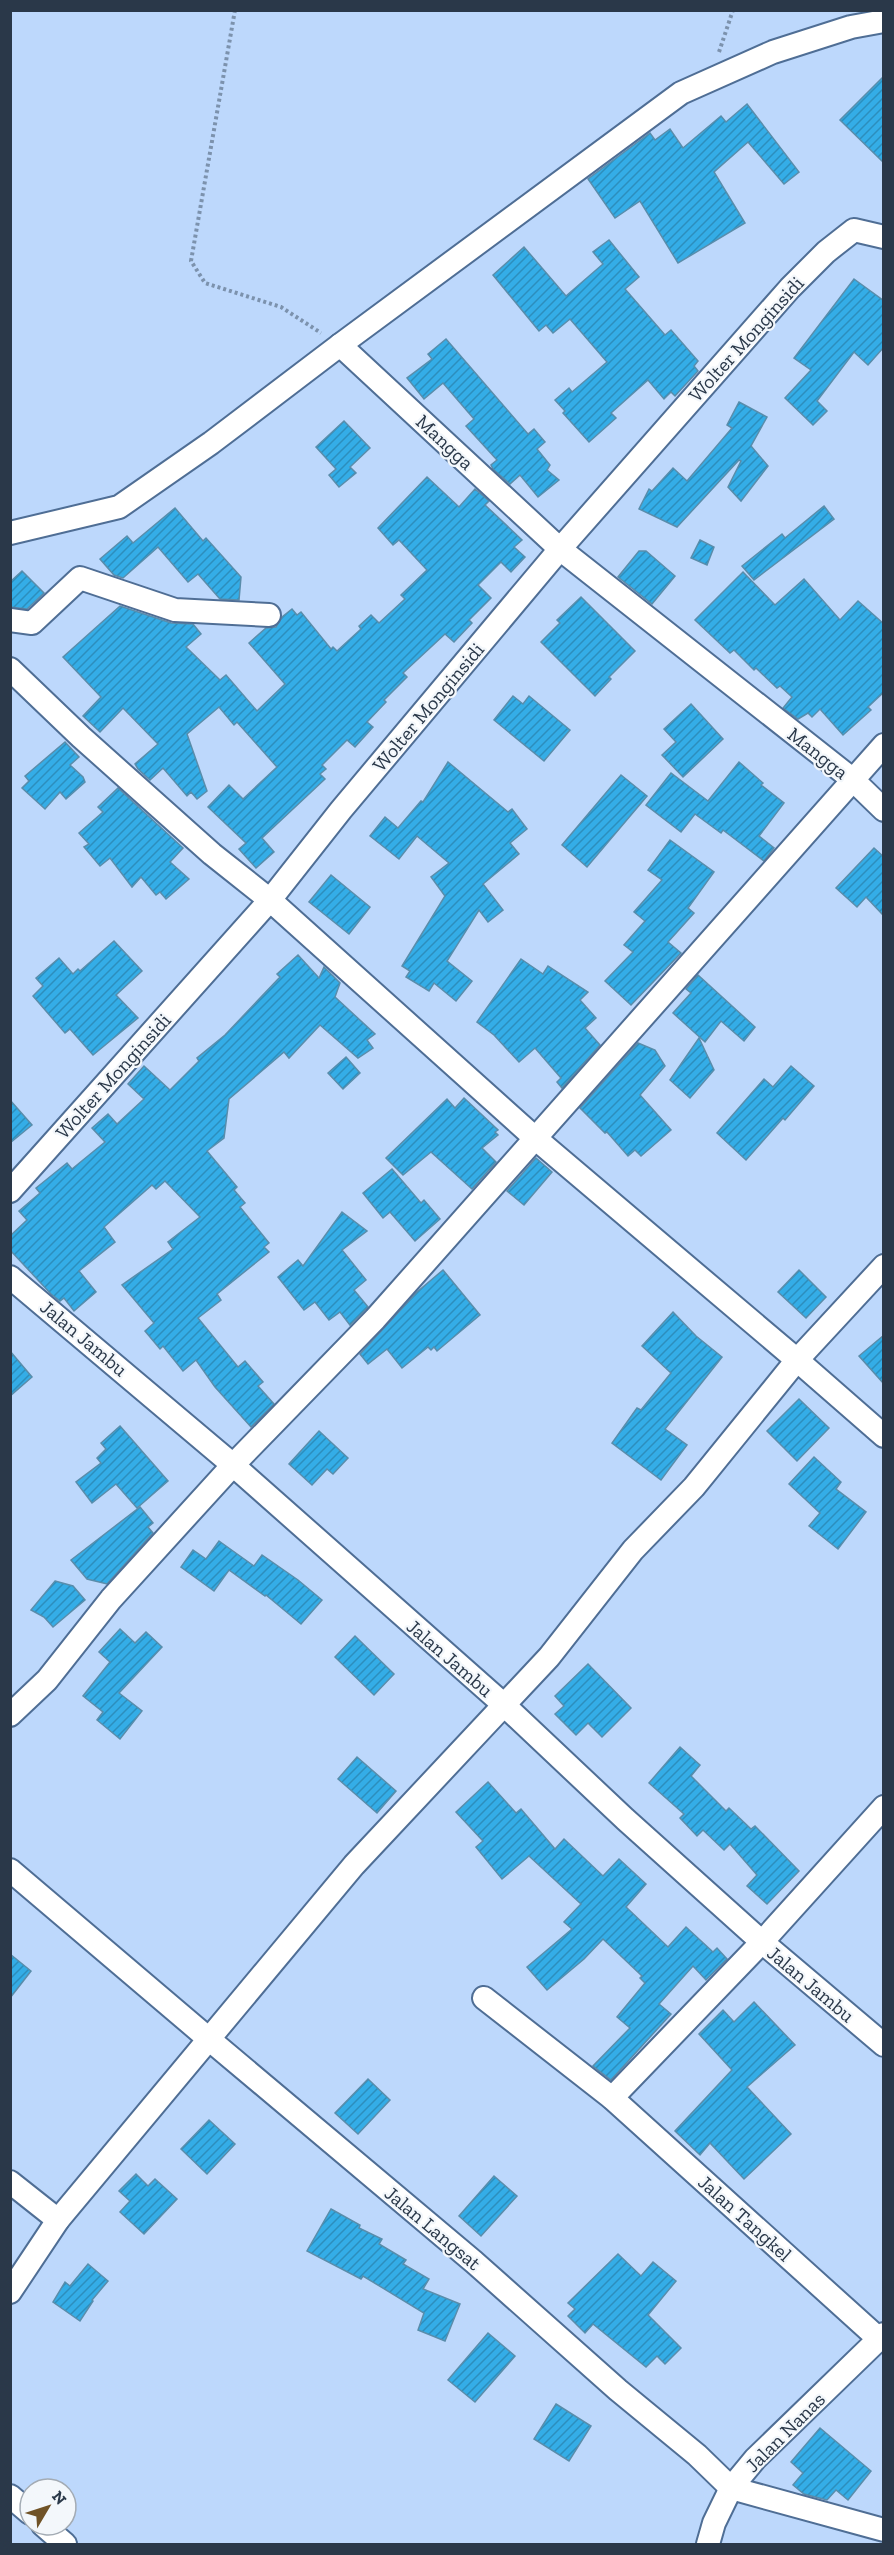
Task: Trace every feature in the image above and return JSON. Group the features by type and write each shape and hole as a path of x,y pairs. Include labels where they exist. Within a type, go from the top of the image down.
{"street":[{"path":"10,533 120,507 211,443 681,93 773,52 850,27 884,21"},
{"name":"Wolter Monginsidi","path":"10,1191 270,900 341,810 560,549 790,288 826,252 854,230 884,237"},
{"name":"Mangga","path":"340,345 560,549 852,779 884,810"},
{"path":"10,620 32,623 80,578 175,610 268,615"},
{"path":"12,676 203,847 270,900 535,1138 884,1436"},
{"path":"10,1715 46,1680 111,1599 232,1465 375,1319 884,745"},
{"path":"10,2292 58,2220 354,1865 502,1704 549,1657 633,1550 694,1487 797,1360 884,1266"},
{"name":"Jalan Jambu","path":"10,1277 232,1465 502,1704 762,1942 884,2045"},
{"path":"612,2098 762,1942 884,1807"},
{"name":"Jalan Langsat","path":"10,1870 474,2262 731,2488 884,2530"},
{"name":"Jalan Tangkel","path":"484,1998 612,2098 881,2336"},
{"path":"10,2182 58,2220"},
{"name":"Jalan Nanas","path":"708,2544 714,2523 731,2488 755,2459 881,2336"}],"path":[{"path":"235,10 191,261 205,283 281,307 340,345"},
{"path":"710,80 733,10"}],"building":[{"path":"884,76 884,163 840,120"},
{"path":"747,104 799,172 784,184 748,142 714,172 745,223 678,263 640,201 615,218 588,179 650,133 655,140 670,129 683,148 721,116 726,122"},
{"path":"609,240 639,277 625,289 665,335 671,330 698,361 694,366 698,371 675,396 671,392 664,399 648,380 611,413 616,418 589,442 563,413 565,411 555,400 569,388 572,392 607,362 570,319 553,333 546,325 539,331 493,275 524,247 566,296 603,264 593,252"},
{"path":"854,279 884,301 884,347 868,365 854,352 817,401 827,411 813,425 785,398 811,370 794,358"},
{"path":"446,339 528,434 534,429 545,442 537,449 550,465 547,470 559,480 538,497 520,475 510,484 493,469 491,465 497,460 466,426 474,419 443,383 424,399 407,378 432,359 428,354"},
{"path":"739,402 767,417 751,446 768,466 741,501 728,487 741,461 739,460 677,527 639,509 649,489 652,491 673,468 687,481 732,428 727,425"},
{"path":"344,421 370,448 350,467 356,473 339,487 329,475 336,469 316,447"},
{"path":"427,477 459,507 475,489 489,501 485,505 522,540 514,547 525,557 511,572 501,562 478,585 491,598 469,620 472,623 454,642 445,634 403,673 407,677 384,700 386,702 367,722 373,727 355,747 347,740 322,765 326,769 320,774 325,779 262,838 274,852 256,868 239,849 246,843 208,807 229,785 243,799 277,767 237,722 234,725 219,707 187,734 207,791 197,799 191,792 187,796 163,768 150,780 138,769 135,764 158,744 123,708 100,732 83,716 101,697 63,657 120,606 171,623 193,624 201,634 186,647 220,680 226,675 257,711 285,684 249,643 266,628 276,627 282,617 292,609 297,615 301,612 331,649 333,647 337,651 361,629 359,626 371,615 379,623 405,599 401,595 427,570 399,540 393,545 378,528"},
{"path":"824,506 834,519 754,580 742,566 782,534 785,538"},
{"path":"175,508 203,541 206,538 241,577 239,600 220,599 198,574 188,582 158,547 123,578 114,575 100,559 127,536 133,543"},
{"path":"700,540 714,547 707,565 691,558"},
{"path":"639,551 646,551 675,576 652,604 618,577"},
{"path":"22,571 44,593 27,609 10,607 10,582"},
{"path":"743,572 775,605 804,579 840,620 858,601 884,624 884,692 868,707 871,710 843,735 820,709 812,717 808,713 798,719 783,708 792,697 780,686 777,688 756,668 754,670 734,650 730,653 695,620"},
{"path":"581,597 635,651 609,677 611,679 595,696 541,642 560,623 557,620"},
{"path":"513,696 523,704 529,696 570,730 544,761 494,720"},
{"path":"691,704 723,739 683,777 662,755 676,742 664,729"},
{"path":"65,742 79,757 70,765 83,777 85,782 66,799 60,792 45,809 22,788 29,781 25,776"},
{"path":"448,762 508,812 512,809 527,829 510,843 519,854 483,884 503,910 488,922 479,910 447,961 472,981 456,1001 434,983 429,991 406,977 410,971 402,966 445,896 431,877 449,863 417,836 399,859 370,836 385,817 398,828 421,801 423,802"},
{"path":"739,762 763,783 761,785 784,803 759,836 774,848 764,861 723,830 721,833 695,814 681,832 646,805 671,773 708,801"},
{"path":"621,775 647,796 587,867 562,845"},
{"path":"118,788 183,848 170,862 189,879 166,899 160,892 156,895 141,877 132,887 110,858 100,866 84,847 89,844 79,833 103,812 98,807"},
{"path":"670,840 714,872 688,908 694,913 668,942 681,953 631,1005 605,981 633,952 624,945 645,921 634,912 662,880 648,870"},
{"path":"874,848 884,857 884,916 866,897 857,907 836,888"},
{"path":"331,875 370,907 349,934 309,902"},
{"path":"114,941 142,971 116,995 138,1018 93,1055 70,1029 65,1033 33,996 43,986 36,978 59,958 73,974 78,969 80,971"},
{"path":"298,955 319,978 324,967 340,983 335,997 375,1034 367,1040 373,1048 358,1058 320,1025 289,1058 284,1052 229,1099 224,1138 207,1151 237,1187 234,1190 245,1203 240,1207 269,1243 264,1247 269,1252 217,1294 221,1300 198,1318 238,1367 245,1361 263,1382 258,1386 274,1404 251,1427 215,1387 196,1360 183,1371 163,1346 160,1349 145,1331 154,1323 122,1285 173,1249 168,1242 200,1217 165,1181 156,1189 152,1185 104,1227 115,1242 79,1271 96,1292 74,1311 64,1298 60,1301 51,1294 10,1250 11,1235 27,1220 19,1211 40,1193 36,1188 67,1163 72,1169 105,1142 92,1128 108,1114 117,1124 144,1099 128,1084 144,1066 170,1090 199,1061 197,1058 225,1035 280,977 277,974"},
{"path":"521,959 543,974 548,966 588,992 580,1000 596,1018 585,1028 600,1045 562,1088 557,1082 561,1078 535,1048 519,1062 494,1035 477,1022"},
{"path":"698,975 755,1027 744,1041 721,1021 705,1042 673,1013 691,993 686,989"},
{"path":"699,1038 714,1070 690,1098 670,1080"},
{"path":"638,1043 655,1050 665,1066 640,1095 671,1130 641,1156 635,1150 628,1156 607,1132 605,1133 580,1108"},
{"path":"346,1057 360,1073 343,1089 328,1073"},
{"path":"791,1066 814,1086 746,1160 717,1133 764,1079 773,1087"},
{"path":"464,1098 498,1130 495,1132 498,1135 482,1148 496,1162 472,1189 431,1152 403,1175 386,1158 447,1099 455,1108"},
{"path":"10,1100 32,1125 10,1143"},
{"path":"536,1158 552,1172 524,1205 507,1191"},
{"path":"392,1169 421,1203 424,1200 440,1219 415,1241 390,1212 383,1218 363,1193"},
{"path":"342,1212 367,1231 342,1250 366,1280 354,1290 368,1307 350,1325 340,1312 329,1320 315,1302 304,1310 278,1277 298,1260 303,1266"},
{"path":"443,1270 480,1315 437,1351 434,1347 431,1350 428,1347 402,1368 387,1349 368,1364 360,1354 417,1292"},
{"path":"799,1270 826,1297 806,1318 778,1292"},
{"path":"673,1312 696,1336 722,1357 665,1429 687,1445 661,1480 612,1443 637,1408 641,1410 671,1373 642,1346"},
{"path":"884,1335 884,1384 859,1356"},
{"path":"10,1351 32,1377 10,1396"},
{"path":"799,1399 829,1428 797,1461 767,1431"},
{"path":"120,1426 168,1481 137,1508 116,1484 92,1503 76,1482 101,1463 97,1458 106,1449 101,1443"},
{"path":"319,1431 348,1458 333,1474 327,1469 312,1485 289,1464"},
{"path":"814,1457 841,1482 836,1489 866,1512 838,1549 809,1526 820,1513 789,1484"},
{"path":"140,1507 153,1523 148,1527 153,1533 107,1584 87,1579 71,1560"},
{"path":"219,1541 254,1566 262,1555 322,1600 301,1624 266,1595 229,1570 214,1591 181,1567 193,1550 206,1559"},
{"path":"55,1581 73,1586 85,1600 53,1627 44,1617 31,1610"},
{"path":"120,1629 135,1643 146,1632 162,1647 119,1693 142,1711 120,1739 97,1720 103,1712 83,1696 110,1662 99,1652"},
{"path":"355,1636 394,1674 374,1695 335,1657"},
{"path":"588,1664 631,1708 602,1737 588,1723 576,1735 555,1714 564,1706 555,1696"},
{"path":"680,1747 700,1765 691,1776 726,1811 729,1808 751,1829 755,1826 799,1871 767,1904 747,1886 757,1875 730,1844 724,1850 703,1830 697,1836 680,1818 684,1814 649,1783"},
{"path":"357,1757 396,1791 377,1813 338,1779"},
{"path":"488,1782 516,1813 521,1809 555,1849 564,1839 603,1876 619,1859 646,1884 626,1907 668,1947 686,1927 713,1952 717,1948 727,1959 706,1980 693,1966 659,2004 671,2014 611,2080 593,2066 630,2028 617,2017 645,1983 640,1978 642,1976 603,1939 584,1959 547,1990 527,1967 572,1929 564,1922 581,1904 529,1856 502,1879 476,1847 483,1841 456,1812"},
{"path":"10,1954 31,1971 10,1998"},
{"path":"754,2002 795,2045 747,2087 791,2134 744,2179 710,2143 700,2155 675,2131 732,2070 699,2034 723,2010 734,2022"},
{"path":"368,2079 390,2100 358,2134 335,2113"},
{"path":"209,2120 235,2144 207,2174 181,2149"},
{"path":"136,2174 148,2186 155,2179 177,2199 144,2234 120,2212 130,2201 119,2191"},
{"path":"494,2176 517,2196 481,2236 459,2216"},
{"path":"331,2209 360,2225 359,2228 382,2239 379,2244 406,2260 403,2264 429,2279 423,2289 460,2304 445,2341 418,2330 424,2313 363,2276 361,2279 307,2251"},
{"path":"618,2254 641,2276 653,2262 676,2281 648,2315 681,2348 665,2364 657,2356 646,2367 593,2324 585,2333 568,2316 575,2309 568,2303"},
{"path":"88,2264 108,2281 92,2300 80,2321 53,2302 65,2282 70,2286"},
{"path":"488,2333 515,2356 475,2402 448,2380"},
{"path":"556,2404 591,2426 569,2461 534,2439"},
{"path":"820,2428 871,2471 848,2500 836,2490 827,2500 804,2494 793,2485 803,2473 791,2462"}]}
